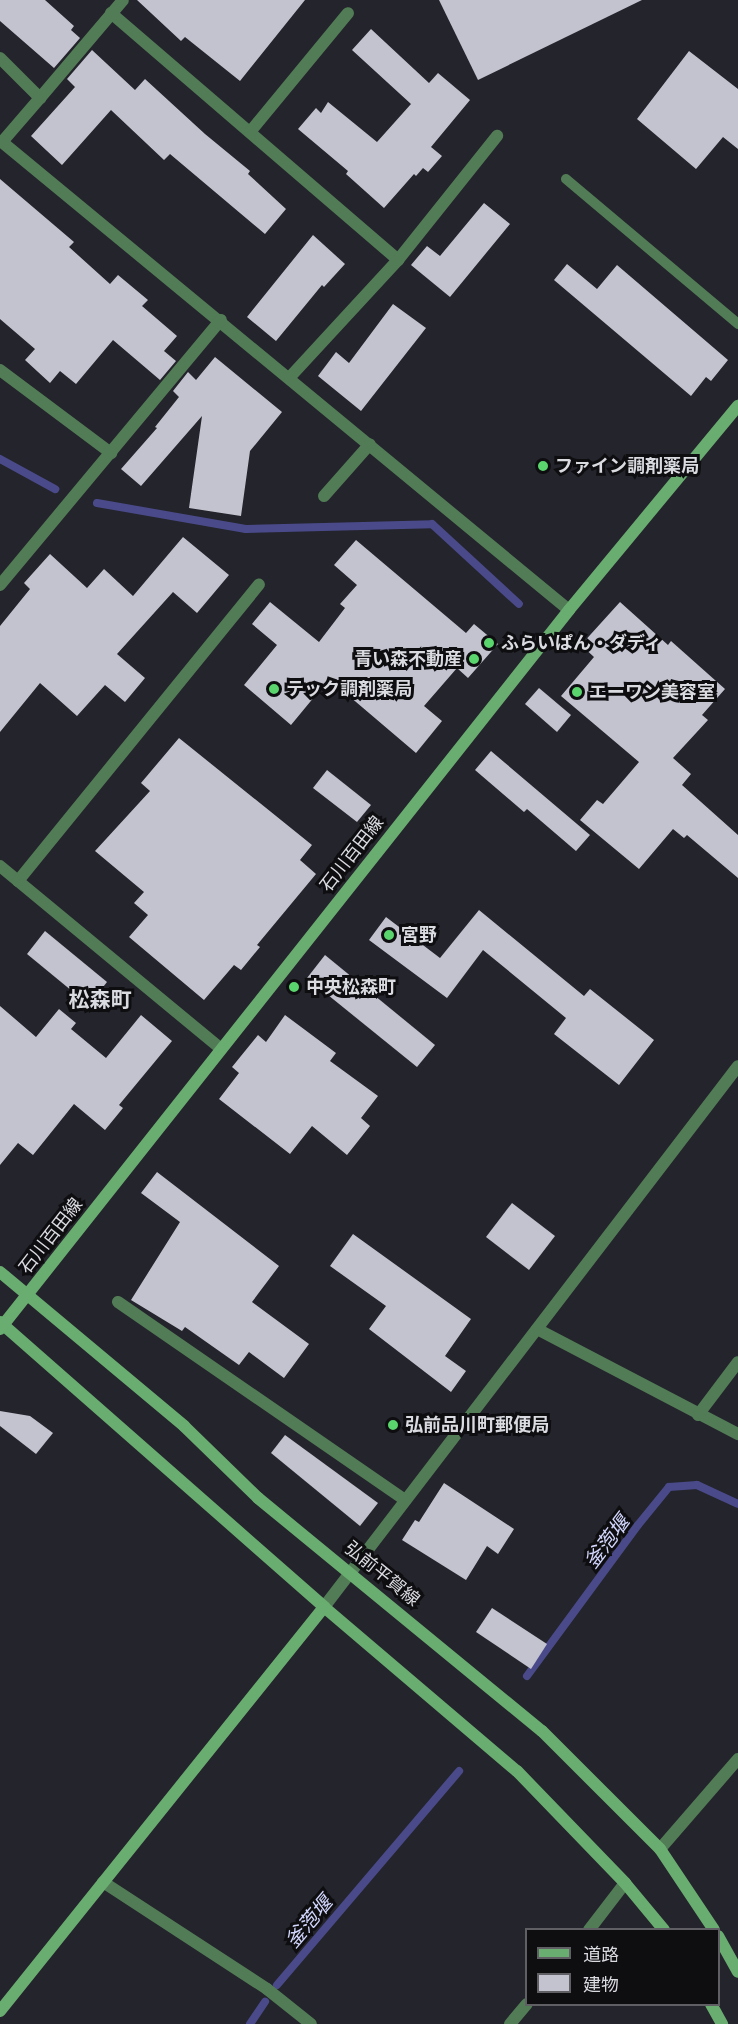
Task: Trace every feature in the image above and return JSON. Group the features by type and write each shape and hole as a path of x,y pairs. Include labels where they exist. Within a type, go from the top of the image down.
{"main road":[{"name":"石川百田線","path":"1,1325 569,610 738,406"},
{"name":"弘前平賀線","path":"0,1272 184,1426 258,1498 542,1731 660,1849 713,1928"},
{"path":"1,1325 324,1607 517,1771 625,1883 663,1928"},
{"path":"0,2011 324,1607"},
{"path":"720,1940 738,1971"},
{"path":"712,2006 722,2024"}],"street":[{"path":"123,0 1,144 221,320 569,610"},
{"path":"250,132 348,13"},
{"path":"111,14 398,260"},
{"path":"0,58 40,98"},
{"path":"290,377 398,260 497,135"},
{"path":"0,585 221,320"},
{"path":"0,370 111,453"},
{"path":"324,496 370,444"},
{"path":"18,881 259,584"},
{"path":"0,866 221,1049"},
{"path":"324,1607 738,1066"},
{"path":"118,1302 405,1500"},
{"path":"537,1329 738,1434"},
{"path":"698,1415 738,1362"},
{"path":"660,1849 738,1759"},
{"path":"103,1882 267,1989 312,2024"},
{"path":"589,1928 625,1883"},
{"path":"510,2024 525,2005"}],"lane":[{"path":"566,179 738,324"}],"building":[{"path":"0,0 45,0 74,26 71,30 80,38 54,68 0,21"},
{"path":"137,0 305,0 240,81 185,37 181,41"},
{"path":"439,0 642,0 478,80"},
{"path":"371,29 429,83 438,73 470,100 431,147 442,156 428,172 423,168 416,176 414,174 384,208 346,174 348,171 298,129 316,108 321,113 328,102 377,142 411,104 352,50"},
{"path":"92,50 135,90 145,79 205,134 250,171 248,174 286,209 265,234 170,154 164,160 111,110 62,165 31,136 75,87 67,79"},
{"path":"689,51 738,89 738,149 723,137 696,169 637,119"},
{"path":"0,179 74,242 69,247 110,284 118,275 148,300 142,306 177,336 164,351 176,361 160,380 113,340 76,384 60,371 50,383 25,360 35,349 0,319"},
{"path":"484,203 510,224 450,297 411,265 427,246 440,256"},
{"path":"313,235 345,264 324,287 322,285 276,341 247,317"},
{"path":"567,264 597,289 617,265 728,360 711,381 706,377 691,396 554,280"},
{"path":"393,304 426,328 361,411 318,376 336,352 349,363"},
{"path":"215,357 282,412 250,451 241,516 189,508 202,416 141,486 121,469 157,428 155,427 179,397 173,391 188,372 196,380"},
{"path":"183,537 229,575 197,613 173,592 117,654 145,678 125,702 105,685 77,716 40,683 0,732 0,626 30,589 24,583 50,554 87,588 104,569 133,596"},
{"path":"356,540 466,633 474,624 498,644 468,678 457,668 424,706 442,721 416,753 329,679 291,725 244,685 277,645 252,624 270,602 319,642 345,608 340,604 357,585 334,565"},
{"path":"620,602 668,645 671,641 725,689 702,715 708,720 673,758 691,774 682,785 738,835 738,878 687,835 684,838 673,829 639,869 580,820 597,800 603,804 639,762 561,696 594,657 581,645"},
{"path":"539,688 571,715 557,732 525,704"},
{"path":"179,738 312,845 300,860 316,874 257,945 260,947 241,970 234,965 204,1000 129,937 148,915 134,903 144,892 95,851 150,791 141,783"},
{"path":"491,751 590,835 576,851 527,809 524,812 475,770"},
{"path":"327,770 371,805 357,822 313,788"},
{"path":"479,910 584,996 590,989 654,1040 619,1085 554,1034 566,1018 483,950 447,998 369,940 386,917 440,958"},
{"path":"45,931 107,982 89,1005 27,954"},
{"path":"325,955 435,1045 417,1067 307,978"},
{"path":"0,1006 36,1037 59,1009 76,1023 71,1029 106,1058 141,1015 172,1041 119,1105 123,1108 105,1130 74,1104 33,1155 18,1143 0,1165"},
{"path":"285,1015 336,1053 330,1061 378,1096 361,1118 370,1126 347,1155 312,1126 290,1154 219,1099 239,1073 232,1067 258,1035 266,1042"},
{"path":"157,1172 279,1266 252,1302 309,1344 284,1378 249,1352 239,1365 185,1327 182,1331 131,1300 180,1222 141,1193"},
{"path":"512,1203 555,1236 529,1270 486,1237"},
{"path":"353,1234 471,1319 445,1356 466,1371 451,1392 369,1329 386,1306 330,1266"},
{"path":"0,1411 30,1416 53,1433 36,1454 0,1426"},
{"path":"285,1435 378,1503 360,1526 271,1453"},
{"path":"444,1483 514,1529 498,1554 487,1546 466,1580 402,1540 415,1520 419,1522"},
{"path":"492,1608 547,1644 531,1669 476,1632"}],"waterway":[{"path":"0,459 55,489"},
{"path":"97,503 246,529 432,524 519,604"},
{"name":"釜萢堰","path":"527,1676 638,1525 669,1487 697,1485 738,1504"},
{"name":"釜萢堰","path":"277,1985 459,1771"},
{"name":"釜萢堰","path":"250,2024 265,2002"}],"place":[{"name":"ファイン調剤薬局","path":"543,466"},
{"name":"ふらいぱん・ダディ","path":"489,643"},
{"name":"青い森不動産","path":"474,659"},
{"name":"テック調剤薬局","path":"274,689"},
{"name":"エーワン美容室","path":"577,692"},
{"name":"宮野","path":"389,935"},
{"name":"中央松森町","path":"294,987"},
{"name":"弘前品川町郵便局","path":"393,1425"}],"district":[{"name":"松森町","path":"100,1000"}]}
